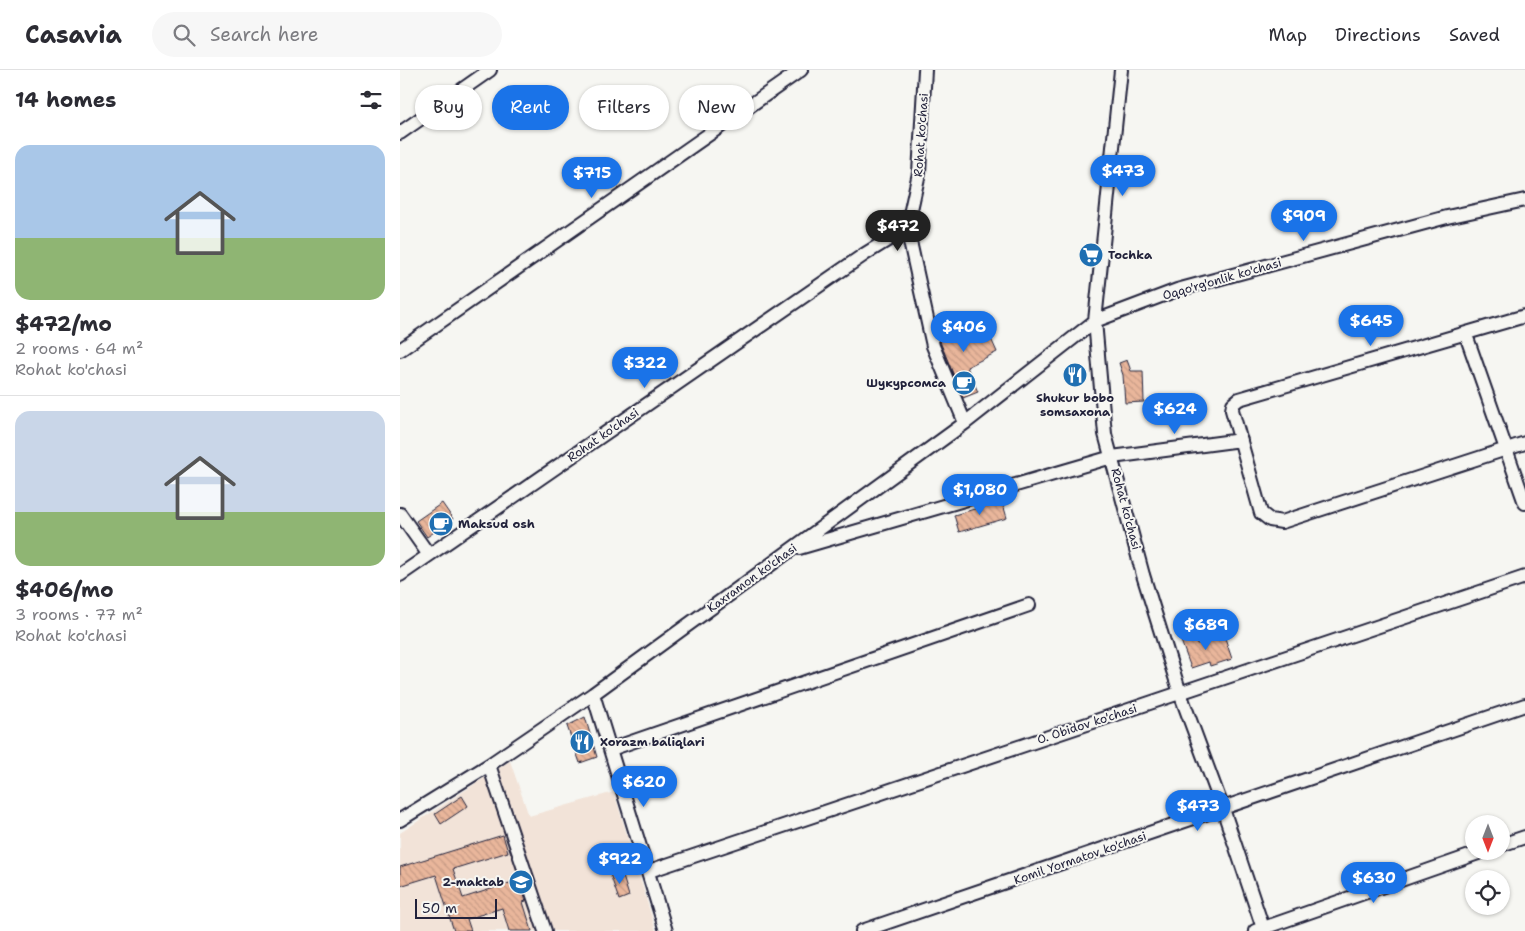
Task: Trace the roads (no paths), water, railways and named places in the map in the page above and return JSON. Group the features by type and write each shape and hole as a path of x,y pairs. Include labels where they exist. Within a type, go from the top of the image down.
{"street":[{"path":"400,133 490,70"},
{"path":"400,350 801,70"},
{"name":"Rohat ko'chasi","path":"925,70 919,173 907,228 933,346 965,423"},
{"name":"Rohat ko'chasi","path":"1122,70 1095,321 1105,434 1143,575 1180,693 1223,810 1260,930"},
{"name":"Oqqo'rg'onlik ko'chasi","path":"1095,321 1177,290 1437,220 1525,200"},
{"name":"Rohat ko'chasi","path":"400,575 866,254 907,228"},
{"path":"1525,316 1466,335 1238,399 1233,404 1232,410 1261,513 1270,520 1282,522 1525,443"},
{"name":"Kaxramon ko'chasi","path":"400,820 488,765 593,694 965,423 1095,321"},
{"path":"1466,335 1525,503"},
{"path":"789,551 1112,457 1241,440"},
{"path":"400,514 429,555"},
{"name":"O. Obidov ko'chasi","path":"649,871 1525,577"},
{"path":"611,749 1029,605"},
{"path":"593,694 666,931"},
{"name":"Komil Yormatov ko'chasi","path":"862,931 1223,810 1525,705"},
{"path":"488,765 545,931"},
{"path":"1510,842 1525,837"},
{"path":"1260,930 1465,858"}],"place":[{"name":"Tochka","path":"1091,255"},
{"name":"Shukur bobo somsaxona","path":"1075,375"},
{"name":"Шукурсомса","path":"964,383"},
{"name":"Maksud osh","path":"441,524"},
{"name":"Xorazm baliqlari","path":"582,742"},
{"name":"2-maktab","path":"521,882"}]}
